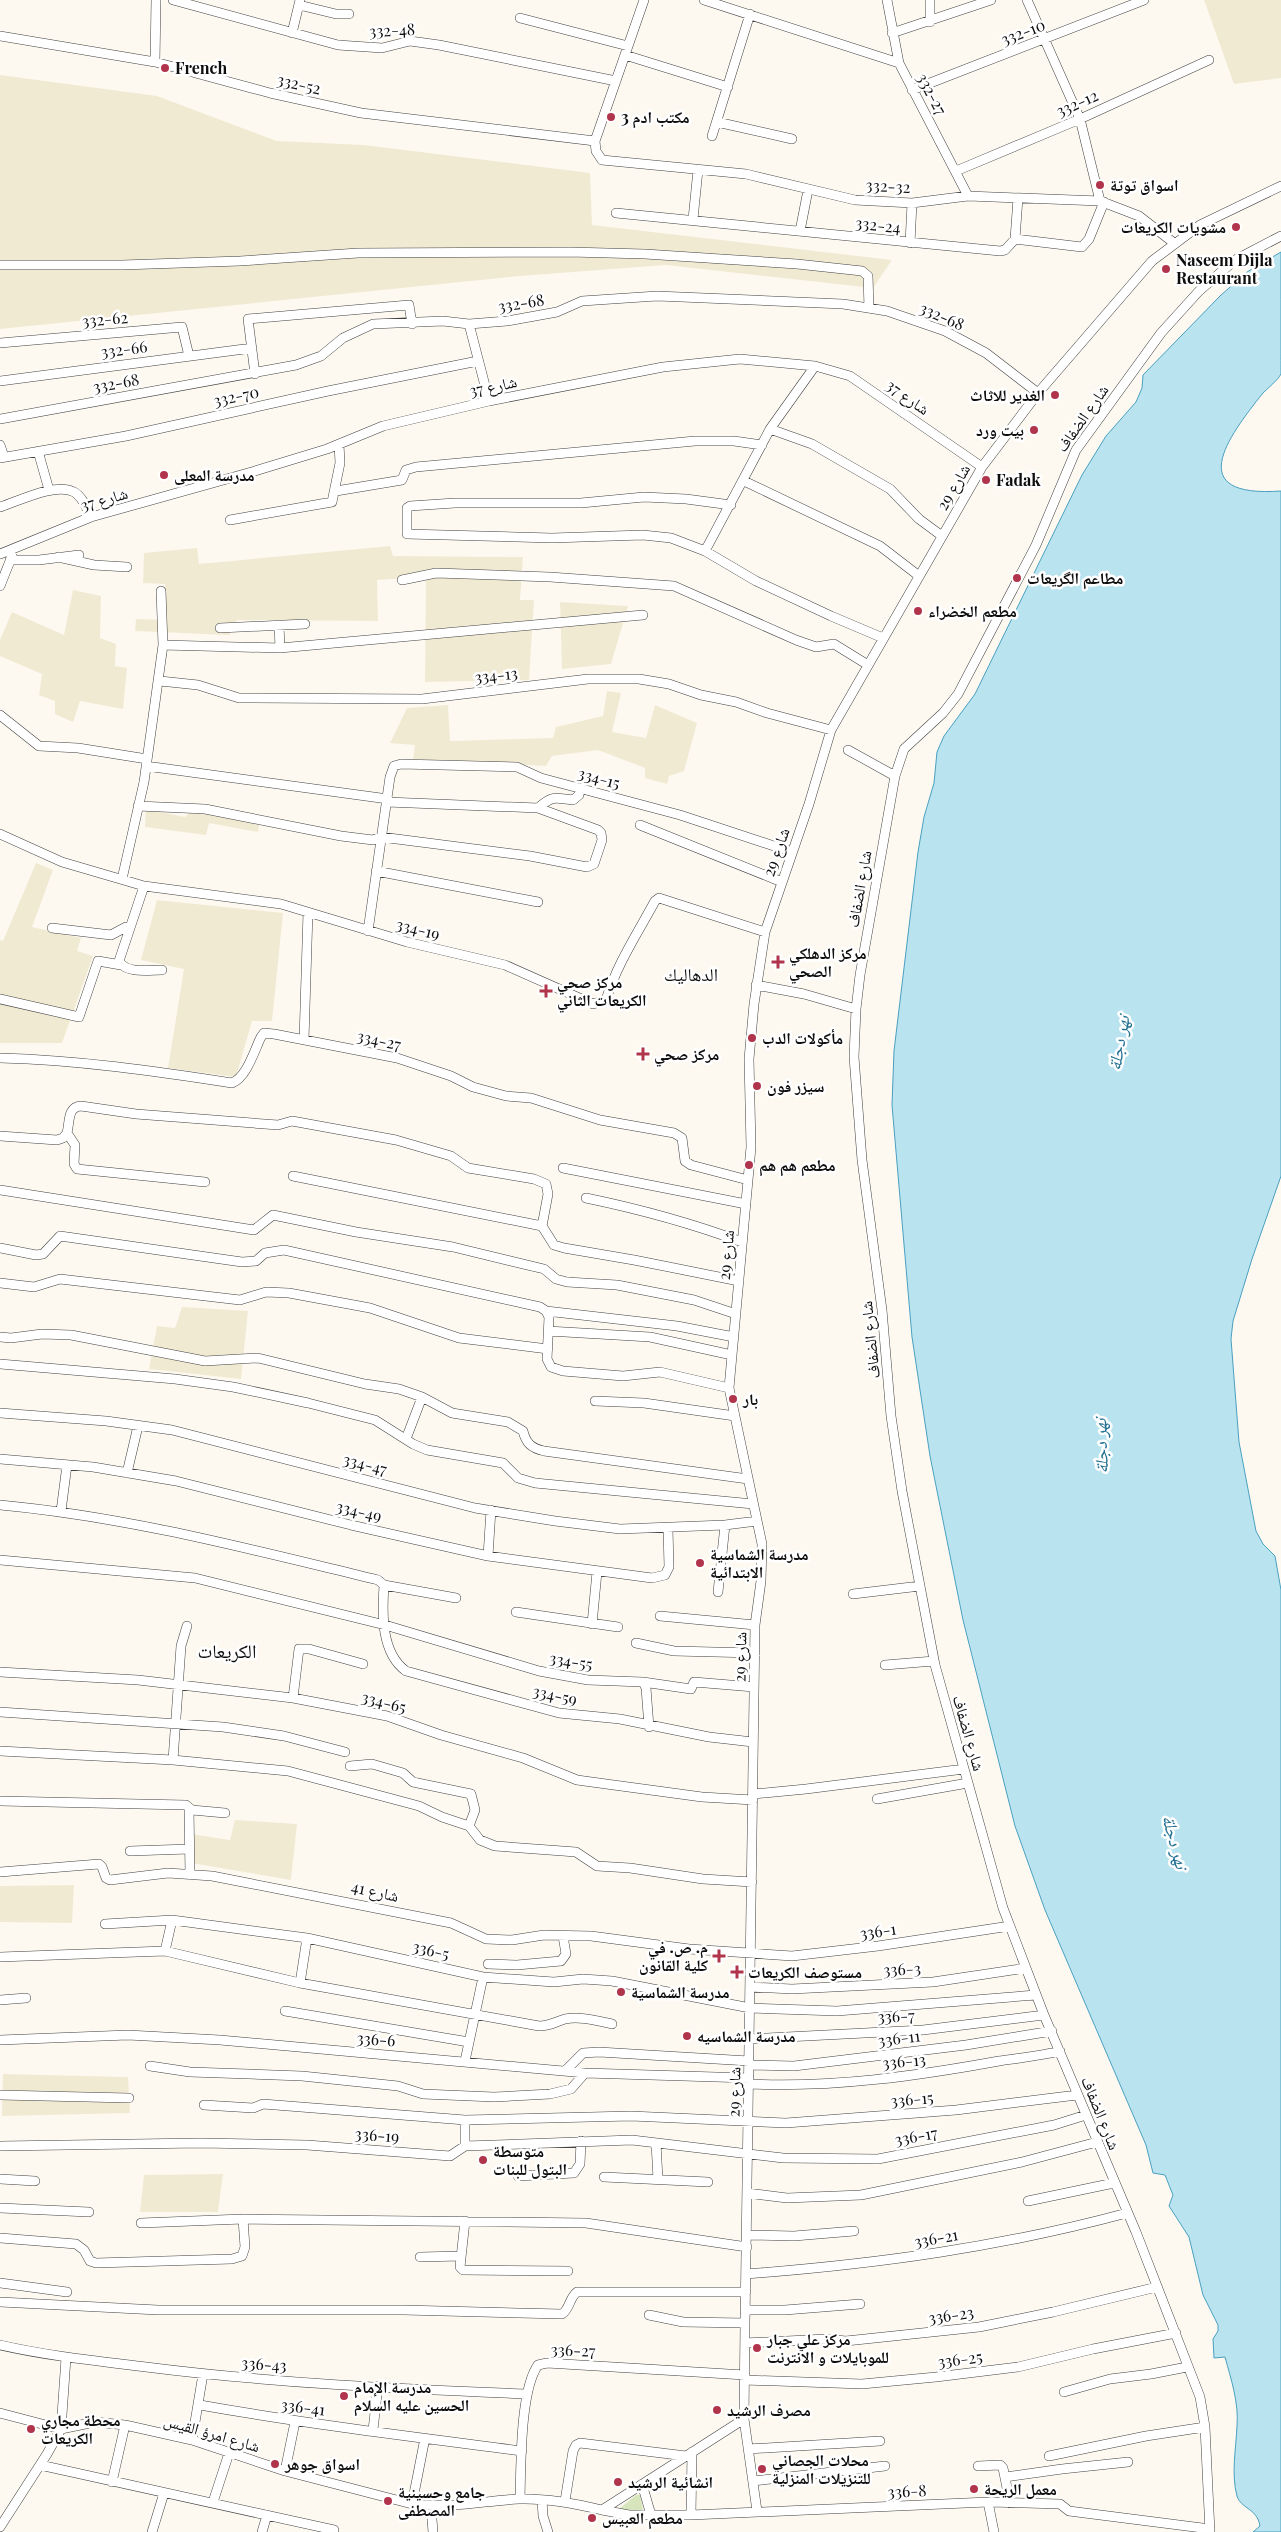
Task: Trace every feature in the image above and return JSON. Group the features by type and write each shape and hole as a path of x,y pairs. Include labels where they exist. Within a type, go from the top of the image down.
{"street":[{"path":"155,62 156,0"},
{"name":"332-48","path":"173,0 347,46 382,48 410,41 439,45 616,81"},
{"path":"595,141 644,0"},
{"path":"704,0 722,3 900,63"},
{"name":"332-27","path":"887,0 892,33 900,63 912,90 968,196"},
{"path":"930,0 930,22"},
{"path":"892,33 930,22 989,0"},
{"path":"1018,198 1015,239 1082,247 1089,239 1102,202 1080,118 1027,0"},
{"name":"332-10","path":"912,90 1144,0"},
{"path":"292,33 299,2 336,14 349,14"},
{"path":"712,136 750,14"},
{"path":"520,18 628,46"},
{"name":"332-52","path":"0,36 155,62 270,93 361,113 595,141"},
{"path":"625,55 728,87"},
{"name":"332-12","path":"956,171 1209,60"},
{"path":"717,122 792,139"},
{"name":"332-32","path":"595,141 596,151 602,160 746,174 855,200 912,203 968,196 1102,202 1139,216 1174,243"},
{"path":"693,219 698,170"},
{"name":"شارع 29","path":"757,2511 744,2419 744,2323 747,2247 755,1625 762,1544 729,1388 751,1147 750,1059 756,985 765,932 831,730 982,467 1038,393 1139,275 1174,243 1200,225 1281,186"},
{"path":"800,231 808,190"},
{"path":"910,243 912,203"},
{"name":"332-24","path":"616,213 693,219 1000,251 1005,250 1015,239"},
{"name":"شارع الضفاف","path":"1210,2530 1205,2427 1200,2398 1128,2213 1044,2015 1010,1926 934,1661 894,1441 882,1310 862,1160 854,1057 856,1009 869,918 895,776 904,749 943,714 958,694 1036,545 1068,465 1080,444 1161,333 1199,291 1235,260 1281,236"},
{"path":"0,265 131,264 358,253 645,254 797,264 862,271 868,276 869,308"},
{"name":"332-68","path":"0,418 255,374 296,365 320,356 343,338 373,324 412,324 443,321 469,324 507,321 558,312 582,301 657,296 843,304 887,311 945,331 986,353 1038,393"},
{"path":"255,374 248,319 409,305 412,324"},
{"path":"469,324 489,401"},
{"name":"332-62","path":"0,343 182,327 189,356"},
{"name":"332-66","path":"0,380 252,348"},
{"name":"شارع 37","path":"0,554 16,546 91,518 174,496 339,444 383,426 489,401 682,365 740,358 815,366 850,376 982,467"},
{"name":"332-70","path":"2,458 126,436 478,361"},
{"path":"705,551 744,481 770,428 815,366"},
{"path":"770,428 812,444 890,489 919,519 942,536"},
{"path":"336,491 402,480 406,470 416,467 695,441 734,441 762,445"},
{"path":"230,520 331,503 334,500 340,463 339,444"},
{"path":"0,445 2,458"},
{"path":"38,451 49,490"},
{"path":"744,481 880,546 919,576"},
{"path":"0,507 49,490 64,488 75,492 82,499 91,518"},
{"path":"731,505 686,498 644,497 581,503 455,503 410,506 407,508 406,534 552,538 642,535 671,538 705,551 756,581 883,638"},
{"path":"0,586 16,546"},
{"path":"10,560 79,555"},
{"path":"58,557 94,565 127,567"},
{"path":"402,580 436,573 550,577 674,586 796,640 816,646 834,644 868,665"},
{"path":"122,879 147,763 160,682 163,645 161,591"},
{"path":"163,645 280,648 643,616"},
{"path":"220,628 305,624"},
{"path":"280,625 280,648"},
{"name":"334-13","path":"160,682 198,685 239,698 422,699 588,679 639,679 669,684 701,695 736,702 766,713 831,730"},
{"path":"0,716 39,746 78,748 147,763 388,801 538,808 601,833 602,840 592,866 587,867 530,856 382,837 373,840 341,836 206,809 138,806"},
{"path":"848,750 895,776"},
{"name":"334-15","path":"388,801 390,777 394,766 401,764 517,768 542,778 680,815 792,852"},
{"path":"538,808 548,799 556,797 573,800 579,795 580,788"},
{"path":"368,930 388,801"},
{"path":"640,825 782,882"},
{"name":"334-19","path":"0,834 62,862 144,886 281,904 407,942 505,965 593,1004 606,1000 622,958 637,938 655,901 659,898 765,932"},
{"path":"376,872 538,902"},
{"path":"121,965 120,956 144,886"},
{"path":"304,1040 308,912"},
{"path":"52,928 116,935 126,927 130,928"},
{"path":"0,999 79,1017 98,961 121,965 130,970 162,970"},
{"path":"756,985 804,994 856,1009"},
{"name":"334-27","path":"0,1058 48,1059 158,1071 232,1083 238,1081 264,1033 397,1058 452,1076 473,1087 506,1096 531,1098 600,1120 674,1132 682,1138 685,1161 691,1165 748,1180"},
{"path":"0,1136 57,1140 63,1138 67,1133 71,1110 75,1106 81,1106 136,1114 278,1125 292,1121 396,1140 451,1156 468,1168 486,1173 534,1179 546,1184 548,1194 542,1226 554,1245 739,1281"},
{"path":"67,1133 75,1145 74,1164 77,1170 205,1182"},
{"path":"563,1168 746,1204"},
{"path":"293,1176 542,1226"},
{"path":"0,1190 254,1230 273,1216 356,1232 453,1247 544,1269 556,1279 567,1282 617,1286 694,1300 736,1314"},
{"path":"586,1198 656,1214 742,1242"},
{"path":"0,1248 36,1255 43,1254 60,1236 242,1262 256,1261 265,1253 284,1250 540,1307 546,1311 677,1326 734,1338"},
{"path":"0,1283 34,1287 60,1279 240,1300 266,1292 289,1293 370,1308 460,1338 548,1349"},
{"path":"546,1311 549,1317 547,1359 550,1367 563,1371 623,1376 660,1372 729,1388"},
{"path":"548,1331 650,1337 732,1354"},
{"path":"0,1337 10,1338 42,1334 71,1335 205,1361 258,1358 365,1384 399,1389 422,1397 452,1413 508,1422 523,1431 526,1442 534,1449 748,1479"},
{"path":"0,1364 175,1379 233,1387 376,1420 427,1450 503,1463 518,1478 535,1483 753,1504"},
{"path":"406,1439 422,1397"},
{"path":"595,1401 644,1404 735,1416"},
{"name":"334-47","path":"0,1412 172,1430 256,1454 491,1510 620,1529 668,1529 757,1522"},
{"path":"127,1473 138,1426"},
{"name":"334-49","path":"0,1459 67,1464 176,1481 351,1525 488,1556 652,1578 665,1575 669,1567 668,1529"},
{"path":"61,1511 67,1464"},
{"path":"0,1505 61,1511 117,1520 220,1542 378,1580 384,1585 456,1598"},
{"path":"488,1556 491,1510"},
{"path":"718,1592 725,1525"},
{"name":"334-55","path":"0,1560 195,1578 385,1625 539,1671 588,1680 644,1682 690,1689 694,1682 754,1687"},
{"path":"592,1624 597,1572"},
{"name":"334-59","path":"384,1585 382,1614 391,1657 406,1671 560,1713 620,1719 648,1727 754,1742"},
{"path":"853,1594 920,1586"},
{"path":"516,1612 618,1627"},
{"path":"660,1616 755,1625"},
{"path":"173,1760 181,1646 187,1626"},
{"path":"636,1643 674,1650 755,1653"},
{"path":"293,1698 299,1649 309,1648 364,1664"},
{"path":"885,1664 934,1661"},
{"name":"334-65","path":"0,1672 138,1680 293,1698 387,1716 441,1735 523,1758 577,1780 702,1797 753,1797 964,1769"},
{"path":"644,1682 648,1727"},
{"path":"0,1712 223,1727 284,1736 345,1752"},
{"path":"0,1751 173,1760 288,1771 419,1806 442,1818 469,1826 480,1840 495,1846 576,1852 597,1866 630,1868 703,1879 752,1882"},
{"path":"350,1766 372,1764 403,1773 413,1782 471,1794 475,1810 469,1826"},
{"path":"877,1799 968,1784"},
{"path":"0,1801 186,1805 189,1808 225,1813"},
{"path":"189,1808 190,1875"},
{"path":"130,1851 189,1849"},
{"name":"شارع 41","path":"0,1872 99,1864 106,1878 110,1880 168,1873 212,1876 325,1896 451,1922 473,1935 486,1939 512,1940 544,1935 591,1936 750,1954"},
{"path":"165,1951 172,1920"},
{"name":"336-5","path":"105,1924 172,1920 306,1938 483,1977 554,1982 584,1979 612,1981 750,2008"},
{"name":"336-1","path":"750,1954 792,1956 868,1948 1010,1926"},
{"path":"488,1964 517,1965 562,1961 566,1954 563,1936"},
{"path":"300,1984 306,1938"},
{"path":"0,1957 165,1951 300,1984 539,2026 550,2026 563,2020 579,2018 612,2024"},
{"name":"336-3","path":"750,1987 802,1988 933,1982 1026,1968"},
{"path":"465,2061 483,1977"},
{"name":"336-7","path":"750,2008 837,2011 1036,1995"},
{"path":"0,2000 26,1998"},
{"path":"285,2011 469,2042"},
{"name":"336-7","path":"749,2039 923,2030 1044,2015"},
{"name":"336-11","path":"566,2070 583,2053 599,2052 794,2066 966,2045 1052,2031"},
{"name":"336-6","path":"0,2040 128,2035 220,2040 585,2073 749,2081"},
{"name":"336-13","path":"749,2081 794,2086 896,2078 946,2072 1060,2051"},
{"path":"150,2066 190,2072 238,2072 340,2080 398,2086 423,2094 494,2097 550,2094 571,2090 585,2073"},
{"path":"0,2095 128,2098"},
{"name":"336-15","path":"204,2105 253,2108 262,2104 465,2120 631,2116 786,2123 896,2116 1078,2095"},
{"name":"336-17","path":"748,2152 783,2158 878,2158 1034,2129 1086,2115"},
{"path":"465,2120 465,2146"},
{"name":"336-19","path":"0,2146 200,2143 307,2144 450,2156 465,2146 632,2140 748,2152"},
{"path":"518,2176 574,2173 580,2164 581,2141"},
{"path":"747,2193 787,2198 861,2196 1022,2162 1097,2142"},
{"path":"656,2143 658,2179"},
{"path":"604,2177 708,2182"},
{"path":"0,2179 35,2181"},
{"path":"1028,2201 1114,2183"},
{"path":"0,2208 89,2212"},
{"name":"336-21","path":"746,2274 920,2257 1057,2232 1128,2213"},
{"path":"0,2238 76,2244 84,2250 90,2261 96,2263 232,2259 242,2256 246,2247 243,2219"},
{"path":"141,2223 243,2219 586,2223 747,2247"},
{"path":"465,2221 460,2266 463,2270 568,2271"},
{"path":"747,2235 794,2236 854,2232"},
{"path":"420,2256 461,2256"},
{"path":"0,2284 67,2292"},
{"name":"336-23","path":"745,2343 826,2339 846,2342 979,2327 1053,2312 1157,2287"},
{"path":"0,2302 158,2310 404,2310 562,2314 567,2310 573,2295 577,2292 746,2292"},
{"path":"745,2310 785,2310 860,2304"},
{"path":"649,2315 683,2322 744,2323"},
{"name":"336-25","path":"745,2378 862,2384 936,2377 1018,2367 1093,2349 1176,2333"},
{"name":"336-43","path":"0,2345 66,2358 203,2374 527,2394"},
{"path":"0,2527 61,2429 66,2358"},
{"name":"336-27","path":"520,2499 527,2394 532,2373 538,2365 547,2363 745,2378"},
{"path":"1064,2392 1110,2380 1187,2366"},
{"path":"192,2440 200,2405 203,2374"},
{"path":"372,2430 378,2386"},
{"name":"336-41","path":"200,2405 295,2422 372,2430 522,2451"},
{"name":"شارع امرؤ القيس","path":"0,2413 61,2429 95,2422 125,2425 192,2440 285,2470 412,2504 431,2507 520,2499 565,2501 602,2510"},
{"path":"602,2510 744,2419"},
{"path":"285,2470 295,2422"},
{"path":"112,2482 125,2425"},
{"path":"1049,2456 1146,2436 1205,2427"},
{"path":"412,2504 425,2438"},
{"path":"748,2449 880,2441"},
{"path":"565,2501 573,2451 576,2445 580,2443 689,2454"},
{"path":"213,2502 229,2453"},
{"path":"689,2454 691,2515"},
{"path":"1005,2478 1062,2468 1128,2462"},
{"path":"40,2465 334,2530"},
{"path":"978,2466 1000,2465 1003,2468 1010,2502"},
{"path":"753,2481 885,2466"},
{"path":"642,2484 651,2515"},
{"path":"152,2532 164,2493"},
{"path":"542,2500 543,2516 548,2532"},
{"path":"988,2502 994,2532"},
{"name":"336-8","path":"602,2510 629,2515 691,2515 1010,2502 1060,2504 1069,2511 1210,2530"},
{"path":"431,2507 433,2532"},
{"path":"262,2532 267,2515"}],"shaded area":[{"path":"1204,0 1281,0 1281,78 1234,84"},
{"path":"0,75 157,96 277,141 364,145 590,173 592,225 892,260 873,288 666,265 520,276 0,329"},
{"path":"390,546 393,556 523,557 520,600 534,600 529,680 425,682 426,577 377,580 378,621 237,620 229,635 135,631 136,619 166,620 165,584 143,583 144,553 197,548 199,564"},
{"path":"73,590 101,596 100,638 116,644 115,666 127,668 123,709 80,701 73,722 55,714 55,701 39,695 42,674 0,656 0,640 12,612 64,635"},
{"path":"560,602 628,606 611,664 562,669"},
{"path":"607,691 621,693 612,732 646,738 655,705 697,723 684,771 669,776 667,784 645,778 645,768 598,750 552,756 546,766 413,759 415,745 390,743 407,708 448,705 450,741 553,738 556,727 603,716"},
{"path":"146,809 185,817 194,809 260,819 258,832 209,823 206,835 145,827"},
{"path":"36,863 53,870 32,927 81,938 77,951 93,956 62,1043 0,1043 0,940 3,941"},
{"path":"157,900 283,913 272,1021 252,1021 236,1077 168,1068 184,969 141,960"},
{"path":"182,1307 248,1311 241,1379 149,1369 157,1326 175,1328"},
{"path":"235,1820 297,1824 291,1880 191,1863 192,1834 230,1840"},
{"path":"74,1885 72,1923 0,1922 0,1886"},
{"path":"3,2074 128,2077 130,2113 2,2116"},
{"path":"223,2174 218,2212 140,2212 144,2175"}],"green space":[{"path":"636,2495 640,2495 643,2510 622,2512 619,2509"}],"water":[{"name":"نهر دجلة","path":"1281,252 1281,374 1249,410 1227,446 1222,462 1223,475 1232,485 1251,491 1281,491 1281,1176 1252,1259 1233,1321 1231,1339 1239,1442 1256,1531 1263,1544 1275,1556 1281,1590 1281,2532 1253,2532 1260,2526 1258,2520 1239,2500 1235,2488 1237,2409 1234,2391 1225,2357 1214,2358 1213,2339 1218,2331 1218,2325 1203,2295 1189,2237 1169,2206 1173,2195 1165,2175 1153,2173 1146,2145 1045,1910 1015,1826 963,1620 930,1456 912,1337 892,1105 894,1051 918,852 924,817 934,783 937,752 944,736 975,694 1082,475 1106,436 1136,402 1142,388 1143,375 1220,296 1247,272"}],"place":[{"name":"French","path":"165,68"},
{"name":"مكتب ادم 3","path":"611,117"},
{"name":"اسواق توتة","path":"1100,185"},
{"name":"مشويات الكريعات","path":"1236,227"},
{"name":"Naseem Dijla Restaurant","path":"1166,269"},
{"name":"الغدير للاثاث","path":"1055,395"},
{"name":"بيت ورد","path":"1034,430"},
{"name":"مدرسة المعلى","path":"164,475"},
{"name":"Fadak","path":"986,480"},
{"name":"مطاعم الگريعات","path":"1017,578"},
{"name":"مطعم الخضراء","path":"918,611"},
{"name":"مركز الدهلكي الصحي","path":"778,962"},
{"name":"مركز صحي الكريعات الثاني","path":"546,991"},
{"name":"مأكولات الدب","path":"752,1038"},
{"name":"مركز صحي","path":"643,1054"},
{"name":"سيزر فون","path":"757,1086"},
{"name":"مطعم هم هم","path":"749,1165"},
{"name":"بار","path":"733,1399"},
{"name":"مدرسة الشماسية الابتدائية","path":"700,1563"},
{"name":"م. ص. في كلية القانون","path":"719,1956"},
{"name":"مستوصف الكريعات","path":"737,1972"},
{"name":"مدرسة الشماسية","path":"621,1992"},
{"name":"مدرسة الشماسيه","path":"687,2036"},
{"name":"متوسطة البتول للبنات","path":"483,2160"},
{"name":"مركز علي جبار للموبايلات و الانترنت","path":"757,2348"},
{"name":"مدرسة الإمام الحسين عليه السلام","path":"344,2396"},
{"name":"مصرف الرشيد","path":"717,2410"},
{"name":"محطة مجاري الكريعات","path":"31,2429"},
{"name":"اسواق جوهر","path":"275,2464"},
{"name":"محلات الجصاني للتنزيلات المنزلية","path":"762,2469"},
{"name":"انشائية الرشيد","path":"618,2482"},
{"name":"معمل الريحة","path":"974,2489"},
{"name":"جامع وحسينية المصطفى","path":"388,2501"},
{"name":"مطعم العبيس","path":"592,2518"}],"district":[{"name":"الدهاليك","path":"691,975"},
{"name":"الكريعات","path":"227,1651"}]}
